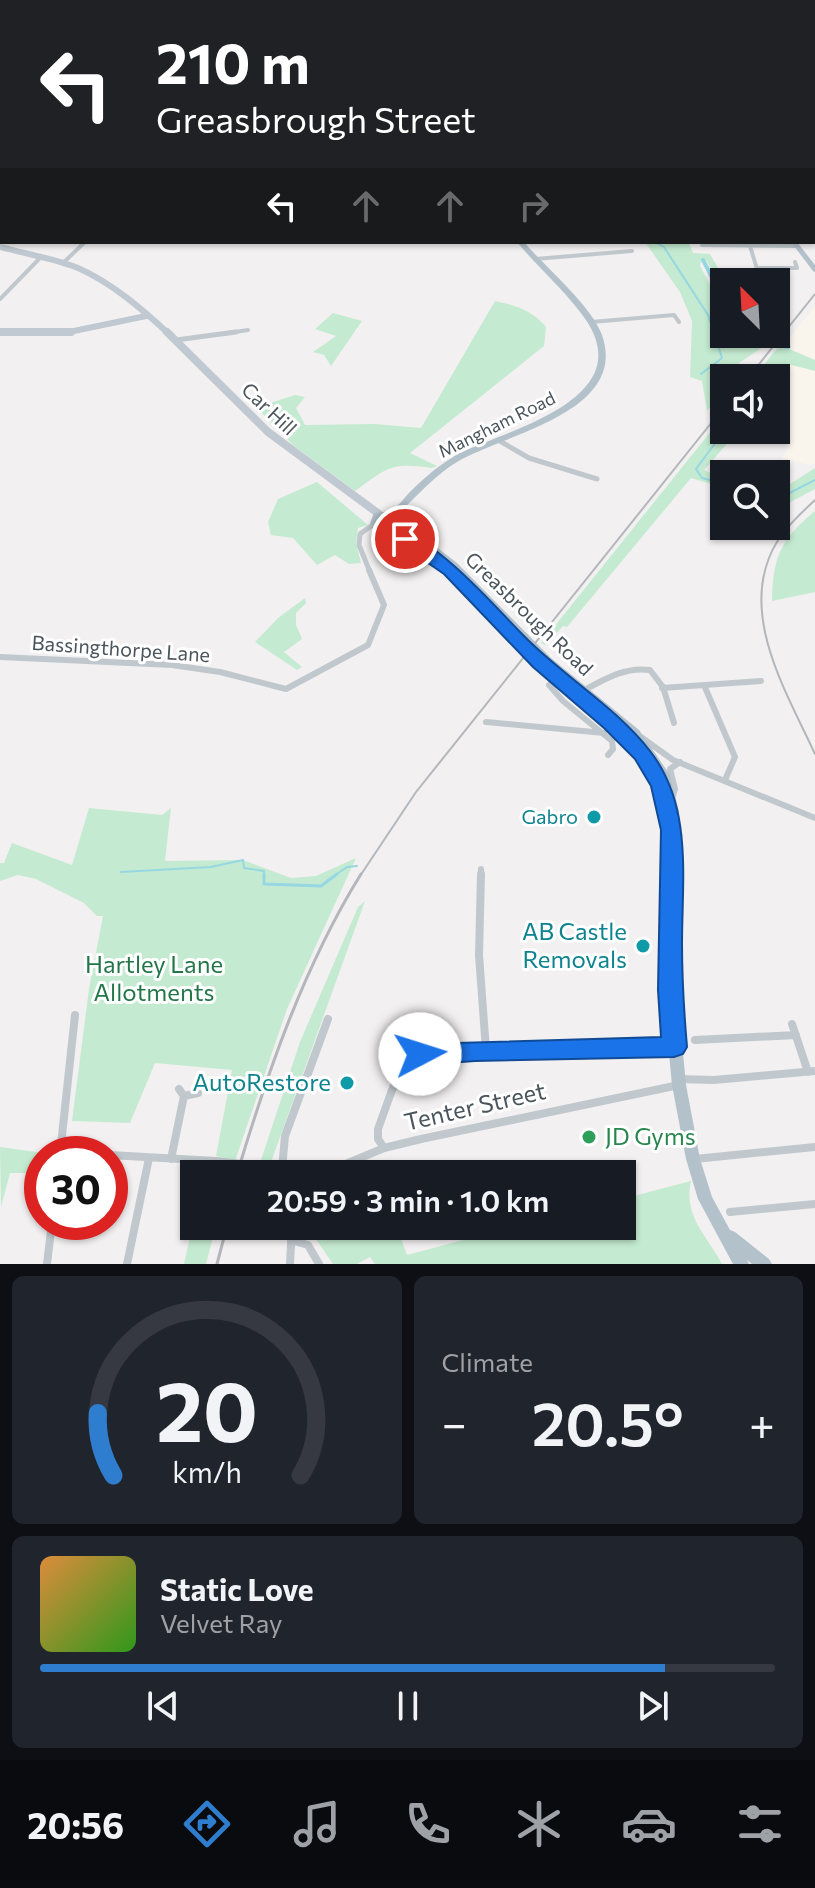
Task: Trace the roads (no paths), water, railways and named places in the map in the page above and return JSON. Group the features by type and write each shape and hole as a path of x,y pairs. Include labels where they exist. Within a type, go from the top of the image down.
{"main road":[{"name":"Mangham Road","path":"393,521 445,466 554,416 589,390 598,375 603,357 600,339 591,322 522,244"},
{"path":"795,244 815,270"},
{"name":"Car Hill","path":"0,247 63,263 91,275 176,340 282,444 377,518"},
{"path":"0,332 69,332 146,316"},
{"path":"377,518 393,521"},
{"name":"Greasbrough Road","path":"393,521 450,570 540,663 580,693 604,720 630,735"},
{"path":"630,735 652,762 672,799 670,990 678,1082 693,1159 705,1199 741,1264"},
{"path":"652,762 671,830"},
{"path":"725,1233 764,1264"}],"street":[{"path":"63,263 83,244"},
{"path":"702,245 795,244"},
{"path":"750,246 757,268"},
{"path":"535,259 632,251"},
{"path":"0,299 41,257"},
{"path":"790,268 797,268 795,262"},
{"path":"591,322 674,315 679,322"},
{"path":"176,340 248,330"},
{"path":"498,440 529,458 597,479"},
{"name":"Bassingthorpe Lane","path":"0,657 172,665 220,672 286,689 368,645 384,605 359,545 360,534 377,518"},
{"path":"580,693 638,668 653,672 674,723"},
{"path":"662,688 761,681"},
{"path":"549,685 560,701 604,720 604,733"},
{"path":"704,685 735,757 725,780"},
{"path":"486,722 604,733 612,741 613,749 608,755"},
{"path":"612,741 630,735 676,761 815,818"},
{"path":"652,762 676,761"},
{"path":"672,799 675,789 670,769 676,761"},
{"path":"481,869 479,955 486,1050"},
{"path":"62,1136 75,1015"},
{"path":"283,1160 285,1136 328,1019"},
{"path":"792,1024 812,1071"},
{"path":"695,1040 796,1035"},
{"path":"384,1148 378,1139 378,1129 405,1063 420,1054 674,1047"},
{"name":"Tenter Street","path":"355,1160 384,1148 678,1082 812,1071"},
{"path":"171,1159 181,1092 198,1093"},
{"path":"693,1159 815,1147"},
{"name":"Tenter Street","path":"128,1156 183,1160"},
{"path":"127,1264 149,1158"},
{"path":"730,1212 815,1204"},
{"path":"47,1264 50,1240"},
{"path":"290,1264 291,1240 308,1245 319,1264"}],"waterway":[{"path":"659,244 664,247 708,315 722,358 701,374"},
{"path":"703,260 710,273"},
{"path":"710,480 702,478 696,469 715,444"},
{"path":"790,493 815,480"},
{"path":"121,872 211,867 243,860 244,868 264,871 264,884 321,886 337,874"},
{"path":"334,876 347,867 357,866"}],"railway":[{"path":"759,364 815,294"},
{"path":"360,876 416,792 710,424"},
{"path":"815,500 777,541 762,583 765,634 772,659 815,754"},
{"path":"241,1160 289,1020 322,945 361,874"},
{"path":"217,1264 223,1240"}],"place":[{"name":"Gabro","path":"594,817"},
{"name":"AB Castle Removals","path":"643,946"},
{"name":"AutoRestore","path":"347,1083"},
{"name":"JD Gyms","path":"589,1137"}],"park label":[{"name":"Hartley Lane Allotments","path":"154,979"}]}
